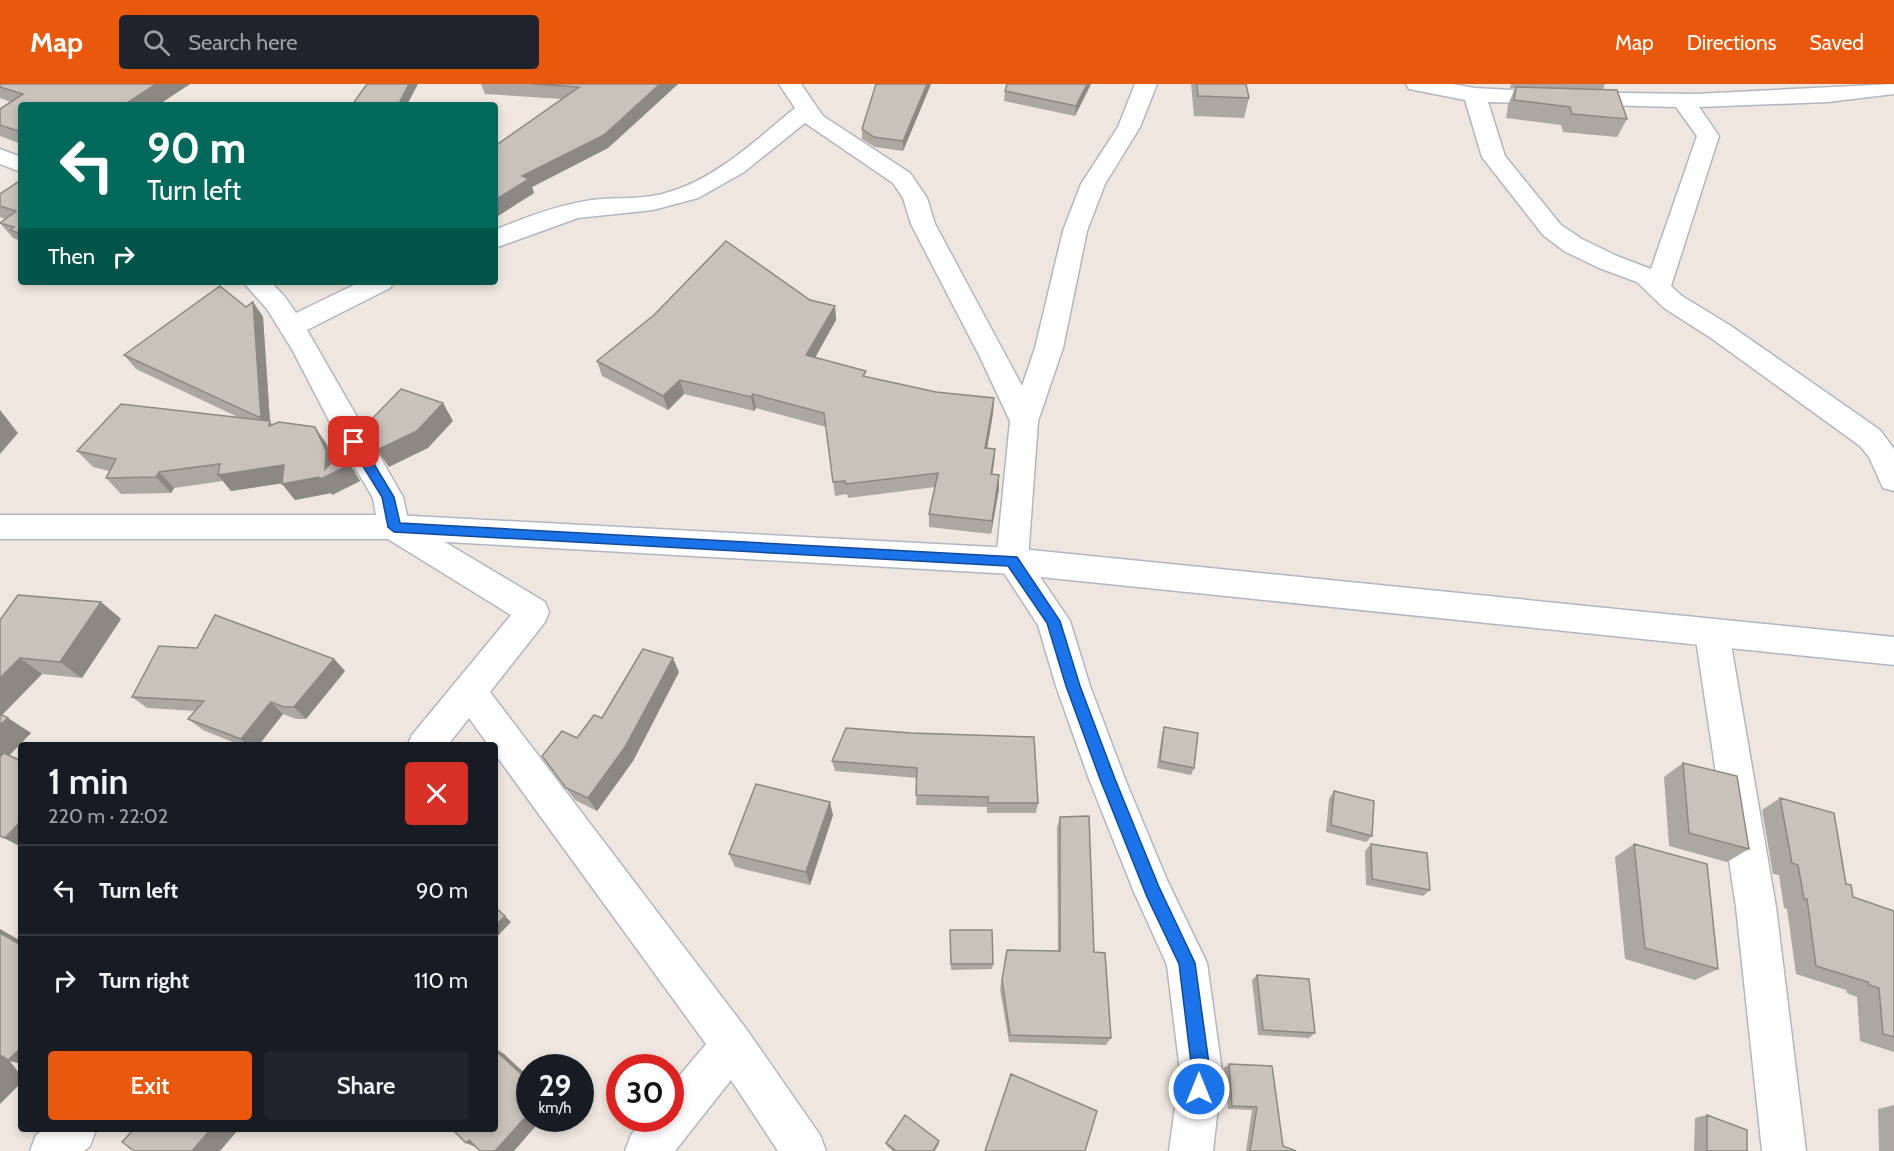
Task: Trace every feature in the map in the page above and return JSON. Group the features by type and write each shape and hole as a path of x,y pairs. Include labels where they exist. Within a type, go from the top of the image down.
{"street":[{"path":"790,84 806,111 815,121 902,178 915,198 923,224 993,356 1024,421"},
{"path":"1146,84 1129,127 1093,184 1075,231 1049,348 1024,421 1012,561 1053,621 1073,686 1107,779 1153,892 1187,963 1201,1071 1191,1151"},
{"path":"1417,84 1474,95 1549,99 1683,101 1828,95 1894,87"},
{"path":"1474,95 1494,158 1552,230 1582,250 1646,276 1673,302 1721,332 1870,438 1881,452 1894,480"},
{"path":"1658,287 1708,136 1683,101"},
{"path":"498,239 556,216 589,209 661,202 690,193 726,171 806,111"},
{"path":"0,156 18,164"},
{"path":"259,285 276,303 306,350 354,442 388,497 394,527 533,612 428,742"},
{"path":"291,327 375,285"},
{"path":"0,527 394,527 1012,561 1894,651"},
{"path":"1712,633 1756,907 1784,1151"},
{"path":"470,692 732,1045 804,1151"},
{"path":"647,1151 732,1045"},
{"path":"52,1151 72,1132"}],"building":[{"path":"0,84 156,84 129,102 18,102 18,131 0,125 0,109 23,94 0,87"},
{"path":"367,84 409,84 400,102 354,102"},
{"path":"532,84 660,84 604,135 522,176 529,179 498,198 498,144 579,87"},
{"path":"876,84 927,84 903,141 874,137 862,129"},
{"path":"1007,84 1087,84 1076,106 1005,91"},
{"path":"1197,84 1246,84 1249,98 1198,96"},
{"path":"1516,87 1617,90 1627,119 1572,114 1570,107 1514,100"},
{"path":"18,182 18,233 10,230 14,227 0,223 16,211 0,206 0,194"},
{"path":"726,241 810,300 835,306 806,355 866,371 863,376 936,392 994,398 985,448 995,449 991,474 999,475 992,521 929,514 938,473 846,484 845,481 833,482 824,413 753,394 751,397 680,380 663,396 597,361 654,315"},
{"path":"220,286 246,307 253,302 261,418 124,355"},
{"path":"401,389 443,403 417,431 377,450 364,427"},
{"path":"121,404 270,421 269,426 279,422 315,427 326,451 325,469 342,452 349,465 321,479 319,477 282,484 284,465 218,475 220,464 159,472 156,477 106,478 116,459 77,451"},
{"path":"18,595 101,602 60,662 20,658 0,678 0,620"},
{"path":"215,615 334,659 294,707 284,707 271,702 241,739 188,719 204,701 132,697 159,646 197,648"},
{"path":"643,649 673,658 625,747 588,798 566,788 542,756 562,731 577,738 594,715 602,718"},
{"path":"0,714 8,718 0,725"},
{"path":"1164,727 1198,733 1194,768 1160,761"},
{"path":"846,728 911,733 1034,737 1038,803 988,803 988,797 916,795 917,768 832,761"},
{"path":"4,753 18,760 18,824 5,838 0,836 0,757"},
{"path":"1683,763 1737,776 1749,849 1689,833"},
{"path":"756,784 830,802 806,872 729,854"},
{"path":"1334,791 1374,801 1372,836 1331,825"},
{"path":"1780,798 1834,813 1846,884 1851,885 1853,897 1894,911 1894,1037 1883,1034 1879,988 1869,985 1868,982 1816,966 1807,899 1804,899 1798,865 1792,863"},
{"path":"1089,816 1094,952 1105,953 1111,1038 1010,1035 1002,980 1007,950 1060,951 1060,817"},
{"path":"1371,844 1427,853 1430,890 1372,879"},
{"path":"1634,844 1707,864 1718,969 1645,948"},
{"path":"498,910 505,916 498,923"},
{"path":"950,930 992,930 993,964 951,964"},
{"path":"0,933 18,943 18,1051 8,1060 0,1055"},
{"path":"1257,975 1309,979 1315,1033 1263,1030"},
{"path":"498,1053 516,1069 516,1128 495,1151 480,1151 469,1140 466,1143 455,1132 498,1132"},
{"path":"1229,1064 1272,1066 1283,1146 1296,1151 1250,1151 1257,1107 1232,1106"},
{"path":"1011,1074 1097,1111 1085,1151 985,1151"},
{"path":"905,1115 939,1141 933,1151 896,1151 886,1143"},
{"path":"1707,1115 1747,1130 1747,1151 1707,1151"},
{"path":"131,1132 208,1132 192,1151 134,1151 122,1142"}],"route":[{"path":"354,442 388,497 394,527 1012,561 1053,621 1073,686 1107,779 1153,892 1187,963 1201,1071 1199,1089"}]}
